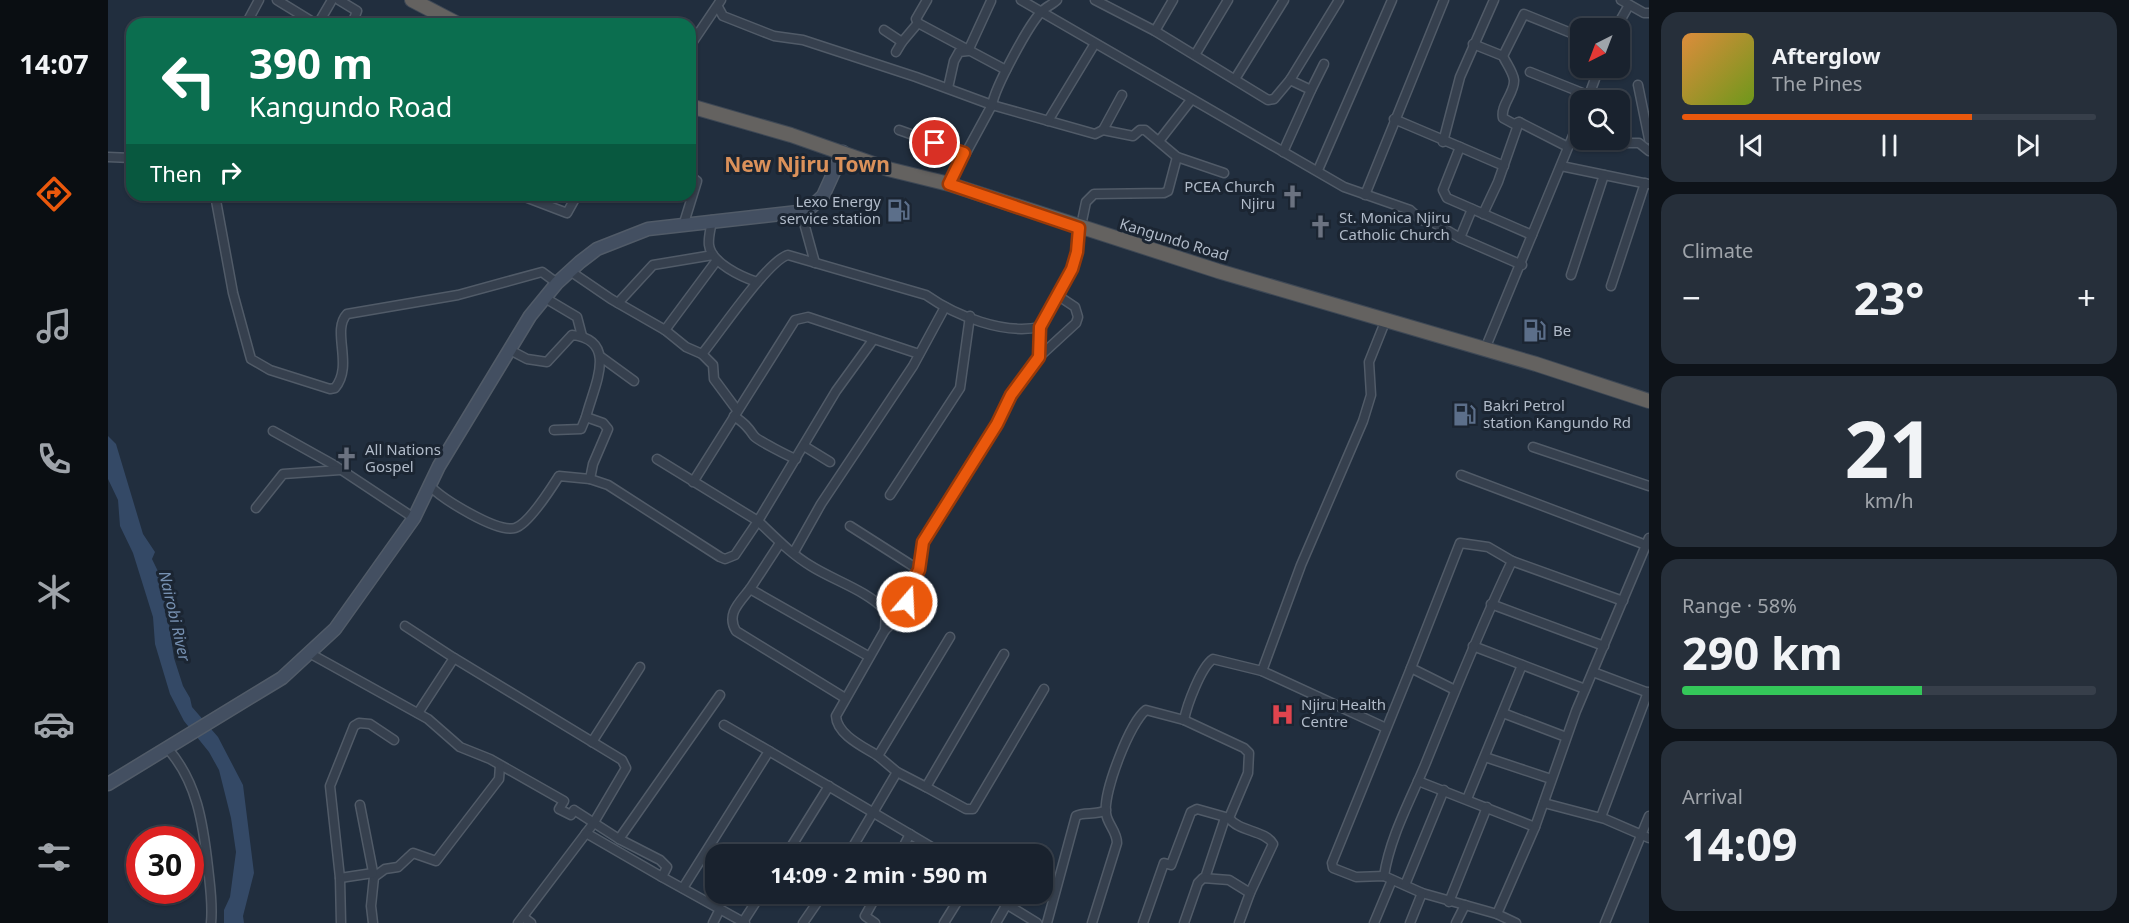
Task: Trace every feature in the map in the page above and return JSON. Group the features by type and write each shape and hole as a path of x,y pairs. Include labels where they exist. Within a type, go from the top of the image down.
{"highway":[{"path":"412,0 446,18"},
{"name":"Kangundo Road","path":"696,108 843,152 888,169 949,184 1079,228 1385,322 1485,349 1649,401"}],"main road":[{"path":"108,784 212,723 282,678 311,654 342,620 414,518 429,485 530,316 570,271 597,249 648,229 684,223 801,212 812,208 824,196 843,152"}],"street":[{"path":"249,18 259,0"},
{"path":"277,0 307,18"},
{"path":"321,18 332,0"},
{"path":"339,0 357,11 354,18"},
{"path":"927,0 916,19 918,23 1006,70"},
{"path":"1021,0 1095,45 1318,170 1344,187 1410,210 1421,220 1431,221 1460,238 1522,265"},
{"path":"949,184 992,105 994,93 1006,70 1042,11 1057,0"},
{"path":"1095,0 1155,31 1268,100 1274,99 1290,80 1339,0"},
{"path":"1110,9 1116,0"},
{"path":"1155,31 1173,0"},
{"path":"1195,55 1228,0"},
{"path":"1235,79 1284,0"},
{"path":"1318,170 1392,0"},
{"path":"1365,195 1444,0"},
{"path":"1443,142 1460,77 1494,0"},
{"path":"968,51 991,1"},
{"path":"1619,18 1625,2 1646,14 1649,13"},
{"path":"696,37 720,3"},
{"path":"720,3 723,16 767,33 803,40 992,105 1095,134 1103,130 1122,95"},
{"path":"1503,56 1524,14 1570,33"},
{"path":"896,52 918,23"},
{"path":"884,30 902,42"},
{"path":"1473,44 1503,56 1514,83 1501,115 1514,124 1519,122 1568,147"},
{"path":"1048,121 1095,45"},
{"path":"948,88 956,58 960,52 968,51"},
{"path":"1283,152 1324,64"},
{"path":"1530,72 1571,90"},
{"path":"1290,80 1311,90"},
{"path":"1638,85 1649,139"},
{"path":"1159,141 1191,100"},
{"path":"1394,119 1443,142 1504,166"},
{"path":"1483,214 1504,166 1519,122"},
{"path":"899,130 964,153"},
{"path":"1103,130 1133,136 1140,130 1159,141 1177,157 1224,173"},
{"path":"1485,349 1522,265 1570,142"},
{"path":"1630,143 1639,143 1649,151"},
{"path":"1460,147 1443,193 1447,198 1532,235"},
{"path":"108,157 126,158"},
{"path":"1039,357 1040,327 1072,269 1086,202 1094,194 1158,194 1168,191 1177,157"},
{"path":"1561,166 1647,184 1611,285"},
{"path":"1571,275 1604,175"},
{"path":"216,201 233,293 251,359 270,370 330,389 339,384 344,370 342,324 347,314 458,295 511,282 531,273 542,272 557,283"},
{"path":"536,201 567,213 574,201"},
{"path":"684,223 691,201"},
{"path":"1460,238 1472,209"},
{"path":"801,212 815,263"},
{"path":"712,220 708,247 715,257 747,278 758,282"},
{"path":"702,354 758,282 785,255 926,295 945,307 1014,330 1040,327"},
{"path":"618,303 653,265 715,257"},
{"path":"665,330 715,257"},
{"path":"570,271 618,303 665,330 686,347 702,354 713,365 714,379 735,413 750,427 754,437 765,441 781,454 796,459"},
{"path":"1044,689 973,809 966,809 897,772 840,727 836,716 868,656 885,630 906,610 907,591 919,570 923,542 997,424 1011,395 1039,357 1076,323 1078,317 1075,307 1057,295"},
{"path":"545,298 577,317 582,336"},
{"path":"794,552 821,504 919,354 945,307"},
{"path":"890,495 960,388 970,316"},
{"path":"693,482 795,320 800,317 808,317 919,354"},
{"path":"1262,671 1301,565 1363,421 1371,395 1368,374 1370,362 1385,322"},
{"path":"510,350 527,359 547,362 572,335 582,336 597,348 601,357 633,381"},
{"path":"429,485 460,508 507,529 522,525 559,476 591,479 608,485 724,559 735,555 836,391 873,340"},
{"path":"554,430 581,429 601,357"},
{"path":"586,417 603,423 608,429 593,464 591,479"},
{"path":"273,431 341,470 414,518"},
{"path":"804,446 830,462"},
{"path":"1533,447 1649,486"},
{"path":"657,459 758,521 780,543 810,566 881,606 886,611 885,630"},
{"path":"256,508 284,474 341,470"},
{"path":"1461,475 1648,542 1566,737 1501,918"},
{"path":"850,526 919,570"},
{"path":"780,543 731,615 731,623 736,631 845,698"},
{"path":"1516,923 1422,893 1388,878 1345,875 1333,868 1332,863 1460,543 1488,547 1512,561 1623,601"},
{"path":"1374,923 1388,878 1392,843 1473,646 1512,561"},
{"path":"750,589 868,656"},
{"path":"1491,604 1604,646"},
{"path":"405,626 622,760 626,768 593,824 521,920 531,923"},
{"path":"878,756 950,637"},
{"path":"1473,646 1586,689"},
{"path":"311,654 418,713 460,747 490,759 564,801 559,809 571,815 574,810 593,824 660,860 667,867 662,878"},
{"path":"926,788 1004,654"},
{"path":"418,713 454,658"},
{"path":"1184,720 1191,698 1207,665 1213,659 1262,671 1386,728"},
{"path":"1467,799 1522,665"},
{"path":"592,742 640,667"},
{"path":"1411,668 1455,690"},
{"path":"1593,672 1648,692 1600,818"},
{"path":"619,839 720,695"},
{"path":"1092,923 1117,843 1116,834 1106,810 1109,785 1141,714 1146,710 1184,720 1244,748 1249,753 1248,773 1227,818 1205,878 1198,883 1184,923"},
{"path":"1503,713 1566,737"},
{"path":"341,923 340,878 329,799 330,786 349,737 359,723 370,724 394,740"},
{"path":"724,725 829,786 870,813 927,844"},
{"path":"168,749 182,764 203,820 213,908 211,923"},
{"path":"683,888 769,751"},
{"path":"1485,757 1551,779"},
{"path":"340,878 374,875 385,869 398,867 413,853 436,861 499,779 500,766"},
{"path":"854,844 870,813 897,772"},
{"path":"1418,781 1535,827"},
{"path":"792,844 829,786"},
{"path":"1405,885 1444,790"},
{"path":"1544,803 1600,818 1645,837"},
{"path":"360,805 374,875 371,906 374,923"},
{"path":"1449,902 1486,807"},
{"path":"1143,923 1160,871 1164,863 1171,865 1191,812 1197,809 1227,818 1234,824 1273,842 1250,892 1239,923"},
{"path":"1047,923 1076,816 1080,814 1098,815 1106,810"},
{"path":"1605,923 1645,837 1649,816"},
{"path":"586,833 662,878 744,922 755,904"},
{"path":"905,844 910,834"},
{"path":"1205,878 1229,880 1250,892"},
{"path":"1410,923 1422,893"},
{"path":"803,923 816,904"},
{"path":"870,904 863,919 875,923"},
{"path":"944,923 956,904"},
{"path":"996,923 1007,904 1037,923"},
{"path":"1456,923 1465,905"},
{"path":"713,923 720,909"}],"water":[{"path":"108,436 116,444 143,534 155,552 152,559 170,596 167,610 174,658 183,686 192,707 218,737 243,785 254,873 243,916 244,923 224,923 224,910 230,897 236,852 231,818 219,770 209,752 184,721 170,694 155,644 153,617 133,553 120,526 118,500 108,479"}],"place":[{"name":"PCEA Church Njiru","path":"1293,196"},
{"name":"Lexo Energy service station","path":"899,211"},
{"name":"St. Monica Njiru Catholic Church","path":"1321,227"},
{"name":"Be","path":"1535,331"},
{"name":"Bakri Petrol station Kangundo Rd","path":"1465,415"},
{"name":"All Nations Gospel","path":"347,459"},
{"name":"Njiru Health Centre","path":"1283,714"}],"district":[{"name":"New Njiru Town","path":"807,165"}],"route":[{"path":"907,602 907,591 919,570 923,542 997,424 1011,395 1039,357 1040,327 1072,269 1079,237 1079,228 949,184 964,153 935,143"}],"water label":[{"name":"Nairobi River","path":"175,616"}]}
